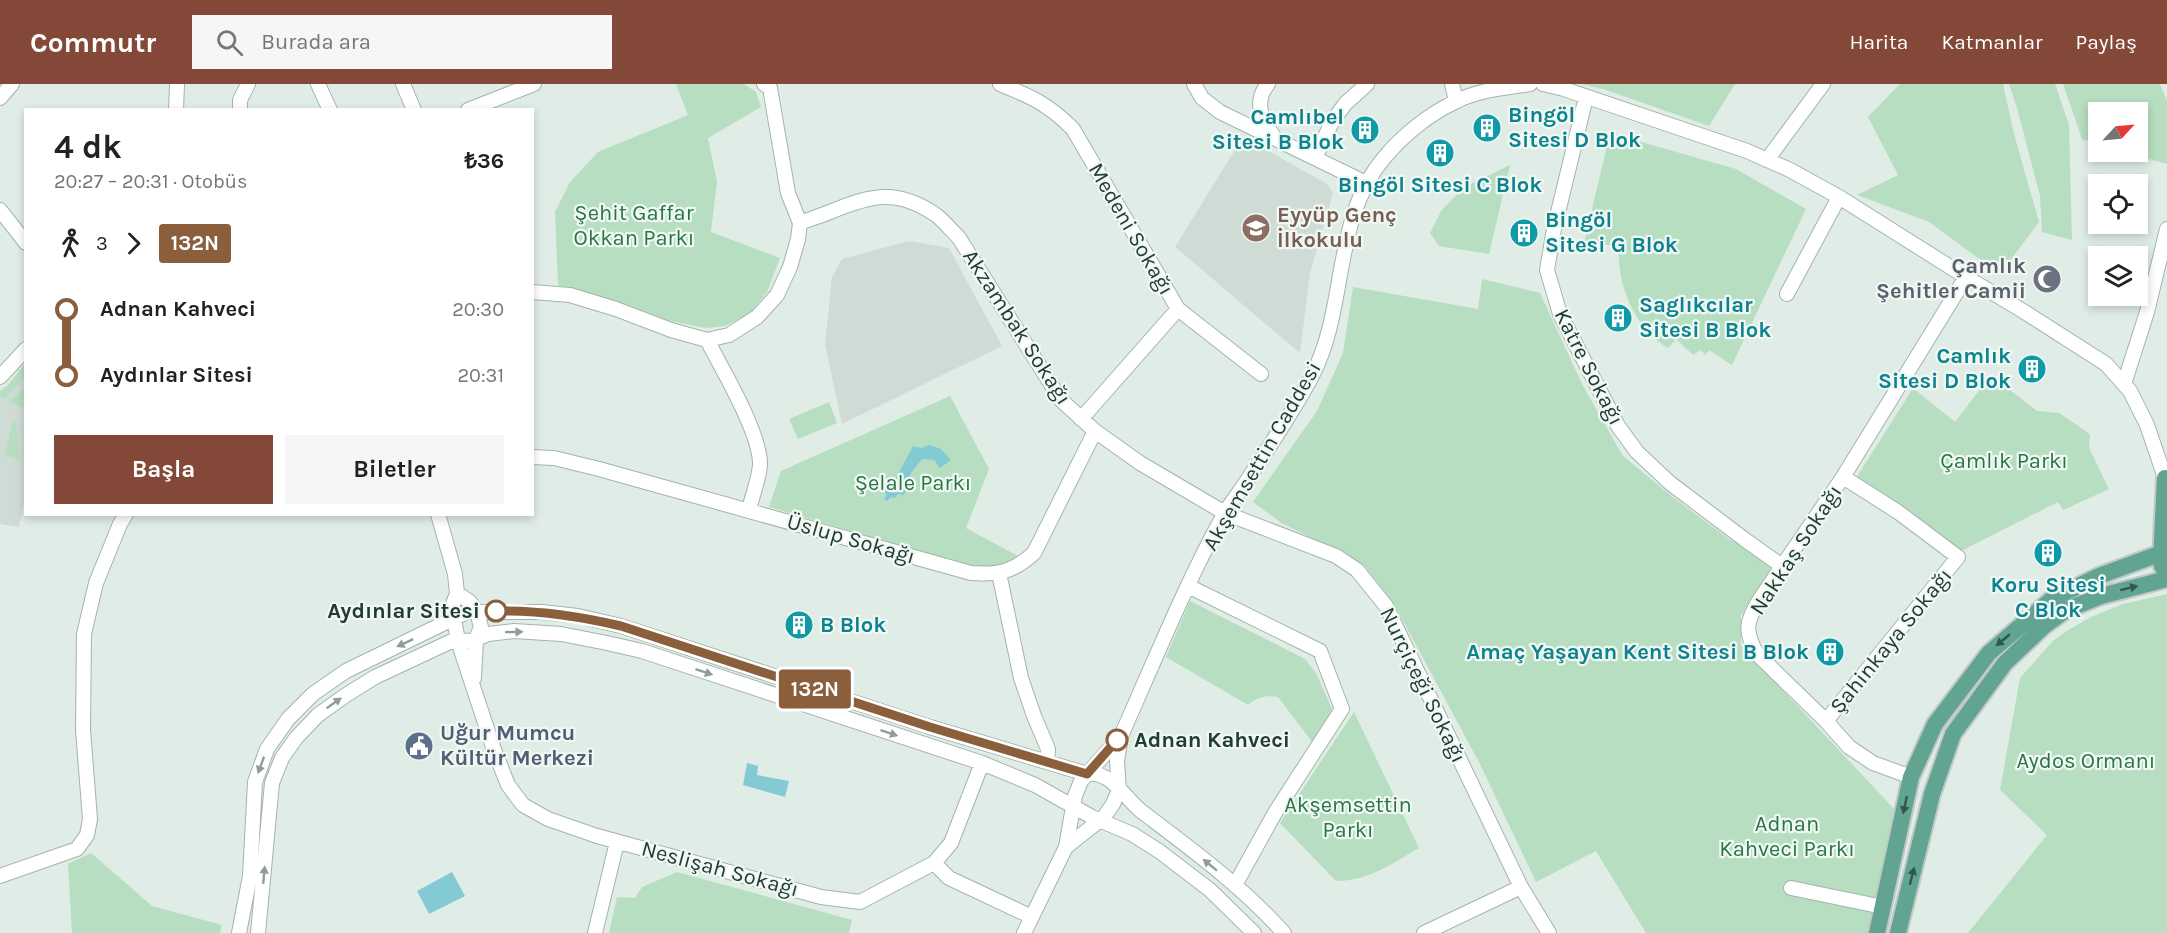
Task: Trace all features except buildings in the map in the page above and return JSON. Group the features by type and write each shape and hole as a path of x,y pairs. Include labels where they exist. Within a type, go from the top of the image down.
{"main road":[{"path":"1898,933 1932,795 1953,734 2005,663 2044,626 2066,610 2101,596 2167,577 2162,566 2165,551 2166,482"},
{"path":"1877,933 1911,777 1935,724 1989,652 2052,599 2089,580 2165,551"}],"street":[{"path":"0,98 12,84"},
{"path":"176,108 177,84"},
{"path":"240,108 240,100 248,84"},
{"path":"318,84 329,108"},
{"path":"403,84 413,108"},
{"path":"473,108 534,84"},
{"path":"1194,84 1202,98 1220,112 1366,183"},
{"path":"1268,84 1264,89 1259,108 1264,123 1275,139"},
{"path":"1315,158 1332,122 1345,104 1366,84"},
{"path":"1452,84 1456,101"},
{"name":"Akşemsettin Caddesi","path":"1024,933 1066,848 1077,789 1120,736 1188,586 1225,513 1312,376 1329,329 1354,211 1366,183 1384,158 1406,137 1433,115 1456,101 1495,89 1530,84"},
{"path":"1543,84 1747,151 1767,160 1839,198 1966,277 2024,310 2106,364 2130,391 2147,425 2166,482"},
{"path":"1767,160 1823,84"},
{"path":"534,292 570,295 707,340 729,335 757,317 777,295 793,257 800,223 788,193 772,85"},
{"name":"Medeni Sokağı","path":"1005,85 1054,110 1073,129 1178,309 1082,419"},
{"name":"Katre Sokağı","path":"1586,97 1554,229 1547,270 1560,314 1618,426 1637,452 1670,483 1782,566"},
{"name":"Akzambak Sokağı","path":"800,223 873,196 894,196 910,200 937,216 959,238 1061,400 1095,431 1140,463 1225,513"},
{"path":"1786,294 1839,198"},
{"path":"0,210 24,240"},
{"path":"2124,384 2147,312 2167,229"},
{"name":"Nakkaş Sokağı","path":"1911,777 1873,763 1850,747 1757,654 1749,641 1747,628 1751,614 1843,477 1966,277"},
{"path":"1178,309 1261,374"},
{"path":"707,340 756,441 760,464 749,510"},
{"path":"0,377 24,351"},
{"name":"Üslup Sokağı","path":"534,457 554,458 599,469 971,573 999,573 1021,564 1034,553 1095,431"},
{"name":"Şahinkaya Sokağı","path":"1826,722 1958,557 1898,512 1843,477"},
{"name":"Nurçiçeği Sokağı","path":"1225,513 1336,556 1357,570 1386,606 1521,887 1549,933"},
{"path":"0,876 77,849 87,835 90,819 83,730 84,634 96,583 125,516"},
{"path":"439,516 455,574 457,593 452,607 452,618 458,641"},
{"path":"999,573 1021,678 1048,749 1047,762"},
{"path":"1188,586 1320,651 1342,709 1276,812 1235,885"},
{"path":"457,593 470,602 477,612 481,627 476,639 473,683"},
{"path":"239,933 250,876 255,782 267,749 288,719 313,694 346,671 452,618 467,612 542,612 578,616 621,626 930,727 1087,774 1096,773 1103,776 1111,781 1136,807 1235,885 1284,933"},
{"path":"258,933 272,783 282,758 296,738 318,714 375,677 458,641 471,641 488,634 514,631 561,634 642,651 982,763 1035,785 1132,834 1171,860 1210,891 1254,933"},
{"name":"Neslişah Sokağı","path":"458,641 508,785 523,805 548,819 618,842 821,897 860,902 934,863 951,843 982,763"},
{"name":"Akşemsettin Caddesi","path":"1066,848 1110,810 1119,790 1117,761 1120,736"},
{"path":"595,933 618,842"},
{"path":"934,863 948,878 1032,917"},
{"path":"1424,933 1521,887"},
{"path":"1791,888 1883,907"}],"shaded area":[{"name":"Eyyüp Genç İlkokulu","path":"1243,137 1327,184 1333,194 1310,273 1300,353 1175,247"},
{"path":"909,241 949,248 1002,346 842,424 825,344 832,277 842,259"},
{"path":"24,365 24,502 19,527 0,524 0,391"}],"green space":[{"name":"Şehit Gaffar Okkan Parkı","path":"676,84 744,84 756,92 761,107 708,138 717,182 711,232 780,258 767,292 749,314 725,326 706,328 670,321 631,306 558,285 555,212 570,182 598,152 688,115"},
{"path":"1582,84 1735,84 1709,126 1603,89"},
{"path":"1900,84 2003,84 2014,134 2039,222 2000,274 1929,222 1857,195 1898,175 1868,117"},
{"path":"2009,84 2055,84 2069,125 2072,240 2042,232 2040,196"},
{"path":"2063,84 2160,84 2167,101 2167,164 2148,159 2148,102 2088,102 2088,141 2082,139"},
{"path":"1610,133 1736,169 1806,209 1732,365 1709,350 1706,355 1700,350 1693,355 1676,339 1668,348 1656,340 1637,317 1624,290 1619,246 1584,243"},
{"path":"1510,165 1489,254 1439,246 1430,233 1441,211 1463,188"},
{"name":"Adnan Kahveci Parkı","path":"1482,279 1540,293 1583,386 1623,456 1730,540 1776,562 1741,616 1741,646 1897,812 1869,933 1646,933 1596,851 1536,882 1480,764 1394,604 1363,564 1280,522 1253,502 1317,411 1343,353 1353,287 1478,309"},
{"path":"24,365 24,378 4,399 0,396 0,391"},
{"name":"Çamlık Parkı","path":"1991,375 2037,411 2059,413 2090,434 2089,448 2109,489 2063,510 2058,502 1961,551 1855,480 1913,388 1955,422"},
{"path":"24,388 23,408 9,402"},
{"name":"Şelale Parkı","path":"950,396 989,469 966,528 1020,557 1003,567 980,569 769,507 781,471"},
{"path":"829,402 837,423 798,439 789,419"},
{"path":"13,421 16,421 19,458 17,459 6,456 5,453"},
{"name":"Aydos Ormanı","path":"2167,594 2167,933 1968,933 2047,835 2000,790 2020,678 2053,641 2091,617 2123,604"},
{"name":"Akşemsettin Parkı","path":"1190,601 1305,659 1316,673 1332,709 1313,743 1278,697 1262,697 1248,705 1166,657"},
{"name":"Akşemsettin Parkı","path":"1354,712 1419,848 1369,875 1336,881 1280,823"},
{"path":"91,853 152,906 222,925 220,933 72,933 68,864"},
{"path":"677,872 852,920 849,933 609,933 617,897 635,898 642,887"}],"water":[{"path":"929,445 941,449 951,460 940,468 934,460 922,459 911,473 904,495 898,494 887,501 884,499 885,490 880,489 881,485 887,486 889,482 895,480 913,446 922,448"},
{"path":"747,763 758,766 757,775 789,781 785,797 743,785"},
{"path":"452,872 465,896 429,914 417,891"}],"bus line":[{"name":"132N","path":"496,611 542,612 578,616 621,626 930,727 1087,774 1117,740"}],"place":[{"name":"Bingöl Sitesi D Blok","path":"1487,128"},
{"name":"Camlıbel Sitesi B Blok","path":"1365,130"},
{"name":"Bingöl Sitesi C Blok","path":"1440,153"},
{"name":"Eyyüp Genç İlkokulu","path":"1256,228"},
{"name":"Bingöl Sitesi G Blok","path":"1524,233"},
{"name":"Çamlık Şehitler Camii","path":"2047,279"},
{"name":"Saglıkcılar Sitesi B Blok","path":"1618,318"},
{"name":"Camlık Sitesi D Blok","path":"2032,369"},
{"name":"Koru Sitesi C Blok","path":"2048,553"},
{"name":"Aydınlar Sitesi","path":"496,611"},
{"name":"B Blok","path":"799,625"},
{"name":"Amaç Yaşayan Kent Sitesi B Blok","path":"1830,652"},
{"name":"Adnan Kahveci","path":"1117,740"},
{"name":"Uğur Mumcu Kültür Merkezi","path":"419,746"}]}
